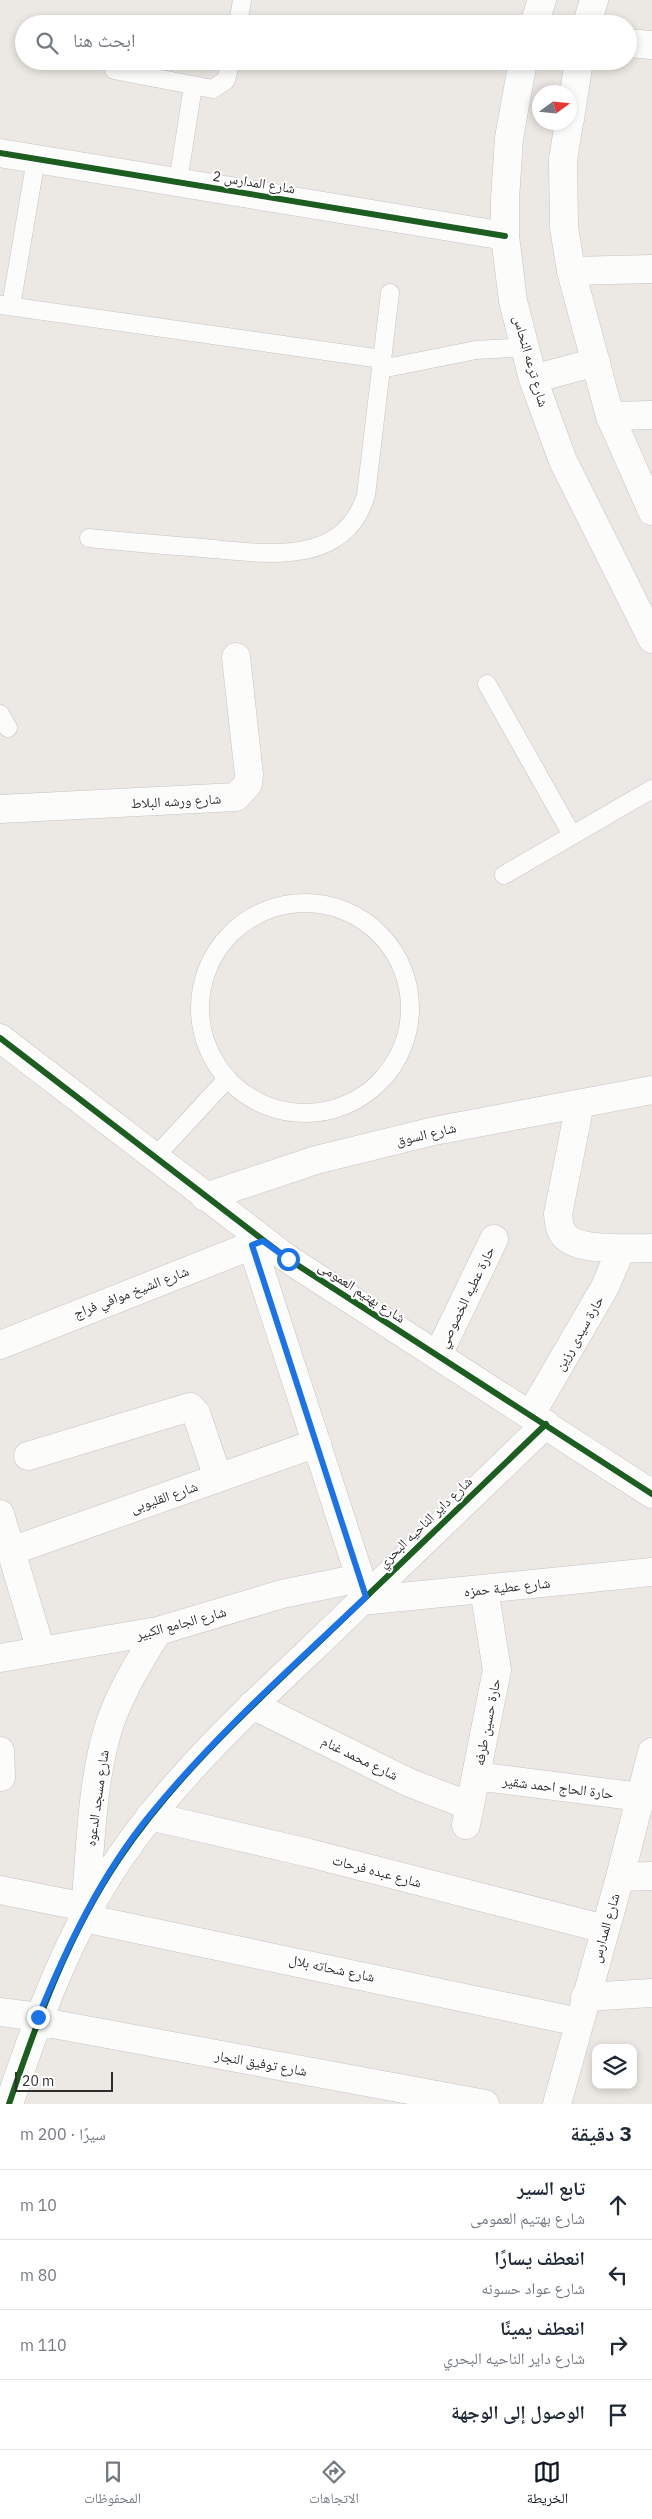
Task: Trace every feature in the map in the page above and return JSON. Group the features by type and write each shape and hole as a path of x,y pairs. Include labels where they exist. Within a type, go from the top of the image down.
{"street":[{"path":"537,15 542,0"},
{"path":"590,15 594,0"},
{"path":"637,44 652,45"},
{"name":"شارع ترعه النحاس","path":"521,70 508,138 504,236 514,300 533,379 563,461 652,639"},
{"path":"575,85 578,70"},
{"path":"568,130 563,160 564,227 571,272 610,416 652,511"},
{"name":"شارع المدارس 2","path":"0,153 504,236"},
{"path":"571,272 652,268"},
{"path":"533,379 596,362"},
{"path":"610,416 652,415"},
{"name":"شارع ورشه البلاط","path":"0,809 236,797 248,784 249,775 236,657"},
{"name":"شارع بهتيم العمومى","path":"0,1038 205,1197 258,1243 288,1259 652,1494"},
{"name":"شارع السوق","path":"205,1197 316,1160 434,1131 652,1090"},
{"path":"580,1104 558,1214 559,1226 564,1236 574,1243 621,1248 652,1248"},
{"name":"حارة عطيه الخصوصي","path":"438,1355 494,1239"},
{"path":"258,1243 363,1592"},
{"name":"شارع الشيخ موافي فراج","path":"0,1345 258,1243"},
{"name":"حارة سيدى رزين","path":"538,1419 606,1287 621,1248"},
{"path":"28,1456 190,1407 196,1413 218,1478"},
{"name":"شارع داير الناحيه البحري","path":"9,2104 38,2019 60,1964 84,1912 150,1816 252,1706 363,1592 538,1419"},
{"name":"شارع القليوبى","path":"11,1551 317,1443"},
{"path":"0,1514 41,1651"},
{"name":"شارع عطية حمزه","path":"363,1592 484,1589 652,1572"},
{"name":"حارة حسين طرفه","path":"468,1816 497,1670 484,1589"},
{"name":"شارع الجامع الكبير","path":"0,1658 158,1631 282,1594 363,1592"},
{"name":"شارع مسجد الدعوه","path":"84,1912 99,1764 109,1727 130,1678 158,1631"},
{"name":"شارع محمد غنام","path":"252,1706 410,1782 468,1816"},
{"name":"شارع المدارس","path":"557,2104 604,1929 620,1877 652,1752"},
{"name":"حارة الحاج احمد شقير","path":"476,1776 641,1796"},
{"name":"شارع عبده فرحات","path":"150,1816 309,1853 604,1929"},
{"path":"620,1877 652,1876"},
{"name":"شارع شحاته بلال","path":"0,1890 84,1912 582,2010 652,1993"},
{"name":"شارع توفيق النجار","path":"0,2012 485,2104"}],"lane":[{"path":"240,15 242,0"},
{"path":"114,70 213,89 226,80 229,70"},
{"path":"178,182 193,86"},
{"path":"36,159 5,306 382,364 476,350 525,346"},
{"path":"88,538 281,554 310,549 337,537 356,519 366,495 390,293"},
{"path":"487,684 572,836"},
{"path":"504,875 652,789"},
{"path":"298,903 322,904 344,910 365,922 382,938 396,956 406,978 410,1002 409,1017 402,1048 391,1069 376,1087 357,1100 335,1110 304,1114 265,1106 245,1095 227,1079 213,1060 204,1038 200,1015 207,969 218,948 234,930 253,916 275,907 298,903"},
{"path":"154,1158 227,1079"}],"cycle path":[{"path":"0,153 505,236"},
{"path":"0,1038 288,1259 652,1494"},
{"path":"9,2104 31,2040 69,1947 101,1888 140,1830 187,1774 237,1721 546,1424"}],"route":[{"path":"38,2017 60,1964 84,1918 118,1860 150,1816 252,1706 366,1597 252,1245 263,1241 288,1259"}]}
